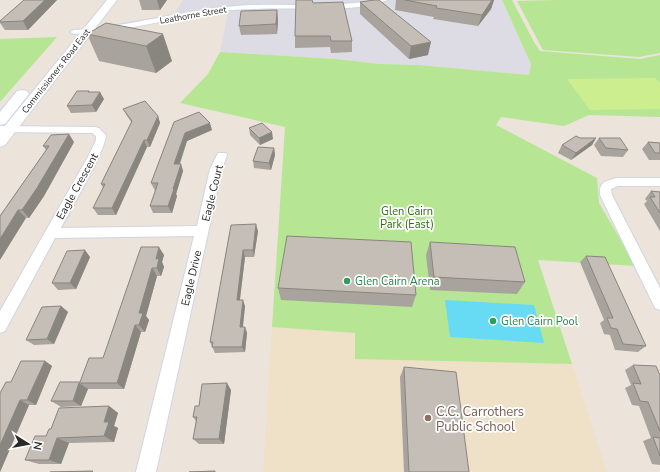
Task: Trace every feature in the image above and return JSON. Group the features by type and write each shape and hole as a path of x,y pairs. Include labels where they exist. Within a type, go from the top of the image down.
{"main road":[{"name":"Commissioners Road East","path":"80,32 101,0"},
{"name":"Commissioners Road East","path":"0,142 3,126 80,32 112,0"}],"street":[{"name":"Leathorne Street","path":"80,32 144,25 206,12 236,8 340,7 366,5 385,0"},
{"name":"Eagle Crescent","path":"0,326 94,156 101,140 101,135 95,130 3,126"},
{"name":"Eagle Court","path":"202,231 216,169 222,155"},
{"path":"660,182 618,182 605,187 606,195 660,302"},
{"path":"51,233 202,231"},
{"name":"Eagle Drive","path":"146,472 202,231"}],"shaded area":[{"path":"183,0 502,0 531,64 529,75 418,65 380,64 336,59 220,52 229,8 174,15"},
{"name":"C.C. Carrothers Public School","path":"272,327 355,333 355,359 482,360 572,364 607,472 263,472"}],"green space":[{"name":"Glen Cairn Park (East)","path":"502,0 512,0 540,51 640,59 660,55 660,117 589,115 564,126 501,117 496,125 597,178 599,203 636,266 538,260 572,364 355,359 355,333 272,327 285,127 180,103 208,74 220,52 336,59 380,64 418,65 529,75 531,64"},
{"path":"660,0 660,53 639,57 543,50 517,1"},
{"path":"57,37 0,102 0,39"},
{"path":"655,78 660,83 660,109 590,110 567,79"}],"water":[{"name":"Glen Cairn Pool","path":"445,300 534,305 544,343 450,337"}],"building":[{"path":"24,0 45,0 23,21 0,22 0,21"},
{"path":"296,0 312,0 313,3 343,2 352,41 331,41 330,36 295,36"},
{"path":"379,0 431,42 411,46 360,2"},
{"path":"405,0 492,0 482,15 436,8 437,6"},
{"path":"277,10 276,24 239,26 241,11"},
{"path":"106,23 163,34 146,46 87,34"},
{"path":"77,91 100,92 92,105 67,106"},
{"path":"145,101 158,116 147,140 144,140 112,208 93,208 105,184 101,184 132,121 123,109"},
{"path":"199,112 210,123 185,133 174,164 181,164 168,206 150,206 158,183 151,183 174,122"},
{"path":"262,123 272,132 259,138 249,128"},
{"path":"69,134 37,188 22,210 18,210 0,239 0,216 49,146 43,146 51,135"},
{"path":"576,136 580,138 596,138 576,153 562,145"},
{"path":"599,138 620,138 628,150 606,148"},
{"path":"648,142 660,143 660,153 655,153"},
{"path":"258,147 274,148 269,163 253,161"},
{"path":"651,191 660,192 660,213 650,197 655,197"},
{"path":"256,224 253,250 243,250 237,300 243,300 240,327 245,327 242,347 212,347 213,342 210,342 231,225"},
{"path":"287,236 411,242 416,295 278,288"},
{"path":"430,242 515,247 525,282 434,277"},
{"path":"141,247 159,247 156,259 159,258 157,268 152,268 139,313 143,313 139,325 135,325 117,383 79,383 73,401 51,401 60,382 80,382 89,358 103,358"},
{"path":"85,250 70,283 52,283 67,251"},
{"path":"586,256 605,257 646,346 623,344 617,329 611,328 607,318 613,318"},
{"path":"61,306 47,339 26,340 42,307"},
{"path":"21,361 45,361 27,400 20,400 0,445 0,393 6,382 11,382"},
{"path":"633,365 656,366 660,375 660,431 648,402 640,401 633,383 641,384"},
{"path":"404,367 456,372 469,472 409,472"},
{"path":"227,383 219,439 193,439 197,417 193,417 195,406 199,406 202,384"},
{"path":"109,406 104,422 109,422 104,436 57,438 49,460 25,460 35,436 46,436 49,429 51,429 59,408"},
{"path":"653,437 660,438 660,456"},
{"path":"93,471 92,472 50,472"},
{"path":"215,471 215,472 189,472"}],"place":[{"name":"Glen Cairn Arena","path":"347,281"},
{"name":"Glen Cairn Pool","path":"493,321"},
{"name":"C.C. Carrothers Public School","path":"428,418"}]}
